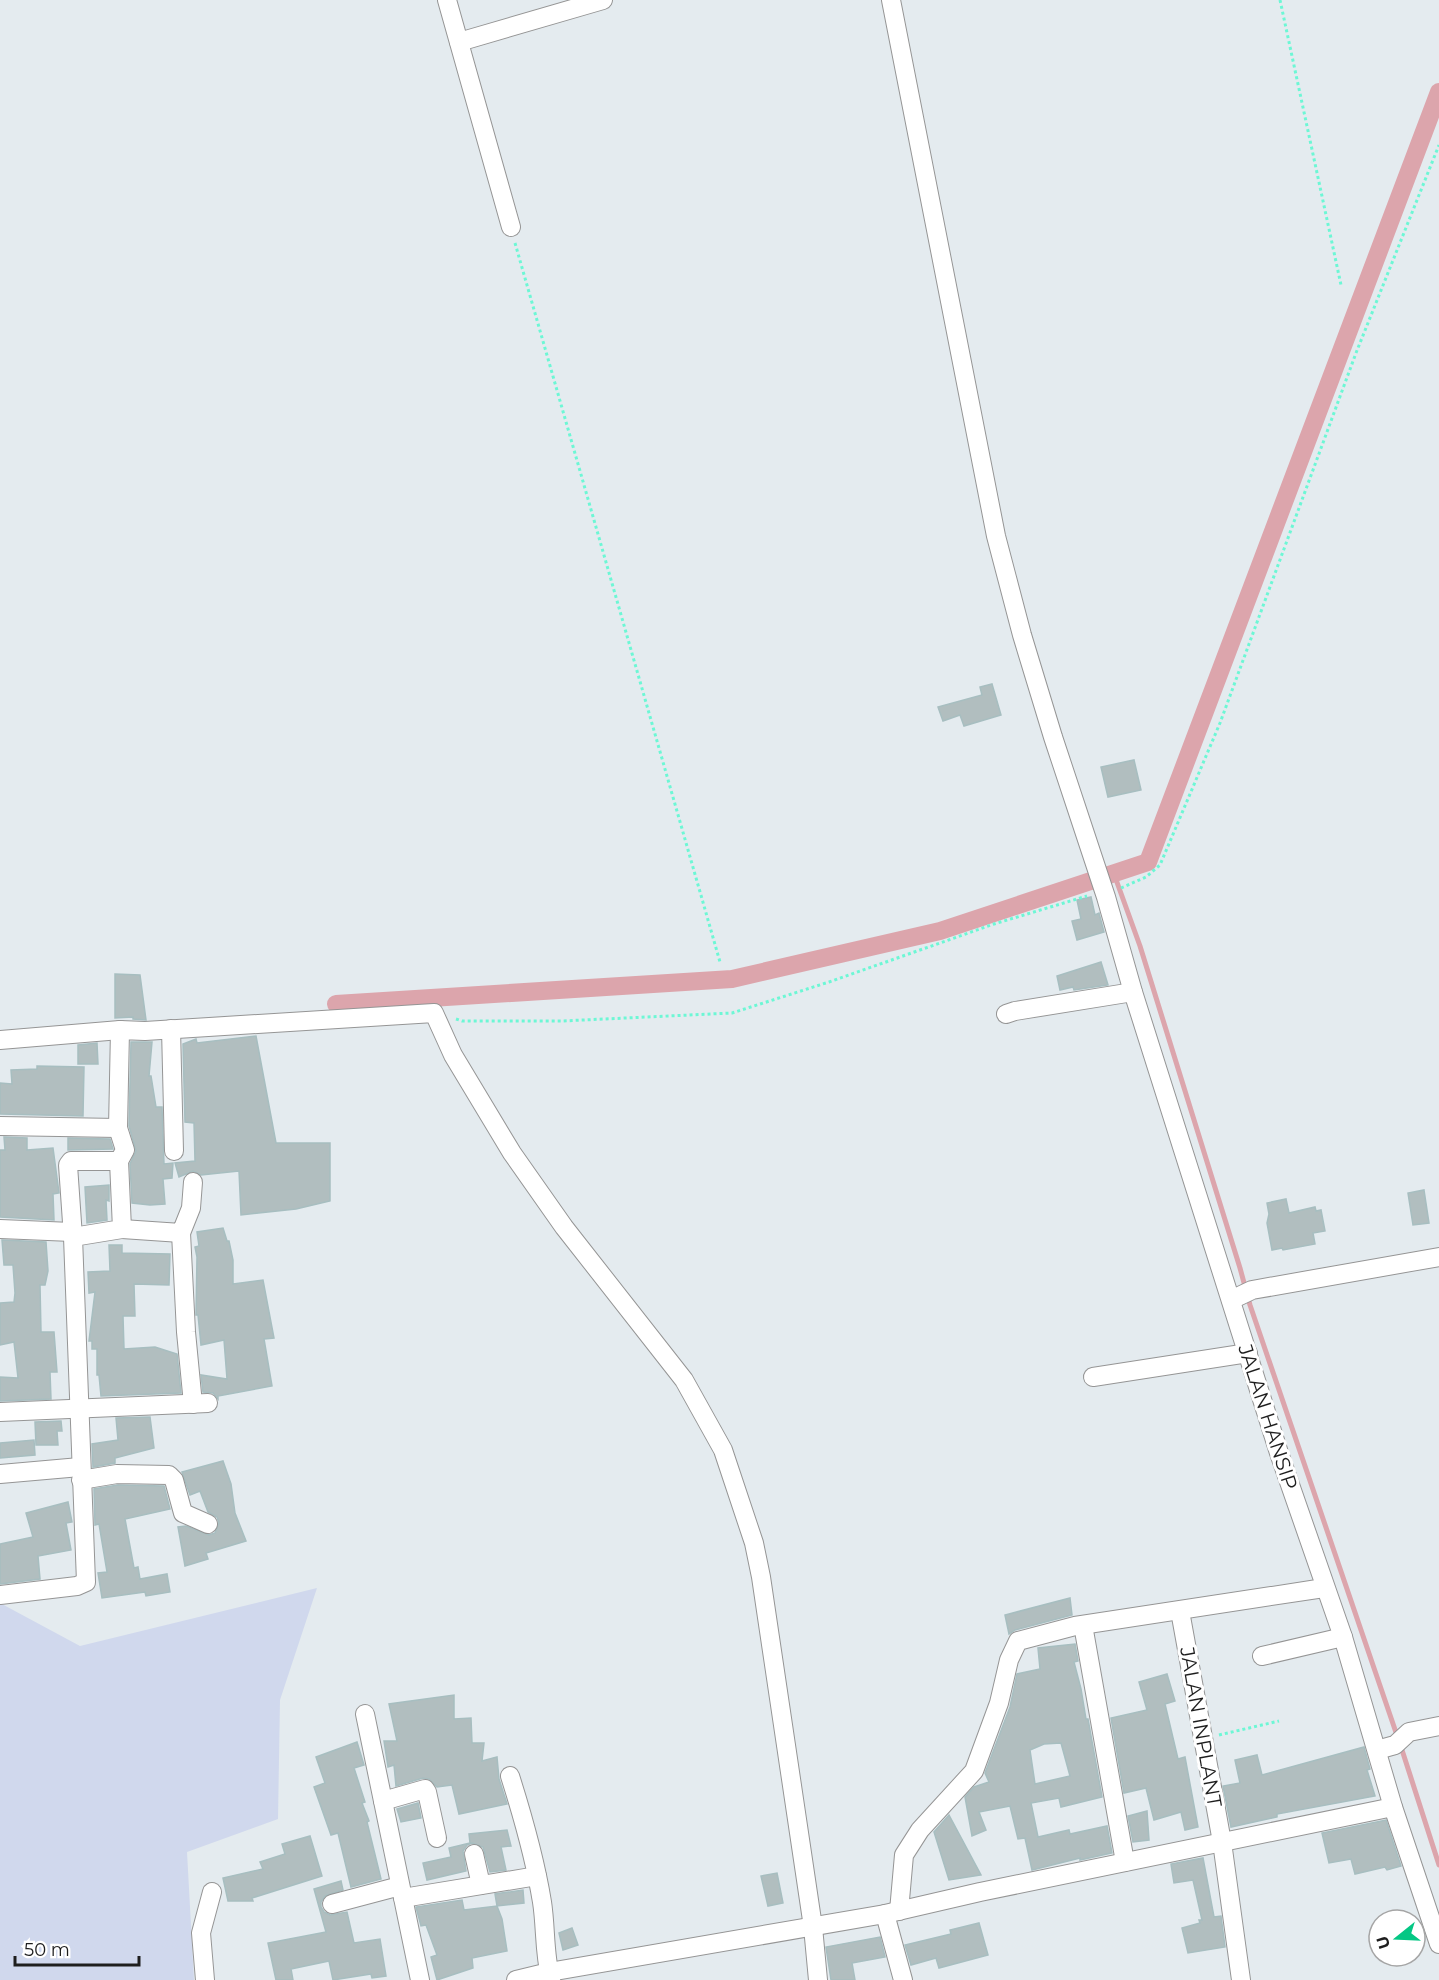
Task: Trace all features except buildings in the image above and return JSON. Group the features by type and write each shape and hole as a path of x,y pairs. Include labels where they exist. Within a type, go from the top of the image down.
{"street":[{"path":"447,0 511,227"},
{"path":"459,42 603,0"},
{"name":"JALAN HANSIP","path":"891,0 996,536 1022,635 1105,892 1133,992 1241,1296 1248,1353 1324,1588 1343,1637 1393,1807 1439,1944"},
{"path":"1006,1014 1133,992"},
{"path":"0,1040 120,1030 427,1014 512,1153 564,1227 684,1380 723,1450 754,1543 761,1577 813,1927 818,1980"},
{"path":"171,1029 174,1151"},
{"path":"120,1030 118,1128 125,1150 119,1161 122,1229"},
{"path":"0,1126 118,1128"},
{"path":"0,1595 77,1586 86,1582 68,1163 71,1161 119,1161"},
{"path":"0,1412 200,1404 186,1332 181,1233 191,1208 193,1182"},
{"path":"0,1229 72,1235 122,1229 181,1233"},
{"path":"1241,1296 1439,1257"},
{"path":"1093,1377 1248,1353"},
{"path":"0,1474 170,1475 174,1480 183,1513 208,1524"},
{"path":"903,1980 892,1913 904,1855 920,1830 974,1771 999,1703 1009,1660 1016,1644 1025,1638 1083,1625 1324,1588"},
{"name":"JALAN INPLANT","path":"1180,1611 1222,1842 1241,1980"},
{"path":"1083,1625 1125,1862"},
{"path":"1262,1656 1343,1637"},
{"path":"365,1714 420,1980"},
{"path":"1377,1750 1395,1745 1409,1732 1439,1726"},
{"path":"510,1776 525,1824 537,1876 545,1923 550,1976"},
{"path":"383,1801 425,1789 437,1838"},
{"path":"516,1980 550,1976 892,1913 1393,1807"},
{"path":"474,1854 481,1884"},
{"path":"332,1904 402,1892 537,1876"},
{"path":"205,1980 201,1933 212,1892"}],"path":[{"path":"1280,0 1341,285"},
{"path":"1130,884 1146,877 1160,865 1220,723 1356,353 1439,145"},
{"path":"511,227 720,962"},
{"path":"427,1014 462,1021 573,1020 732,1013 829,982 945,940 1047,907 1105,892"},
{"path":"1203,1739 1279,1721"}],"shaded area":[{"path":"317,1588 280,1700 278,1819 187,1852 194,1980 0,1980 0,1603 80,1646"}],"waterway":[{"path":"336,1004 732,979 940,931 1148,862 1439,92"},
{"path":"1114,874 1140,946 1250,1305 1439,1865"}]}
